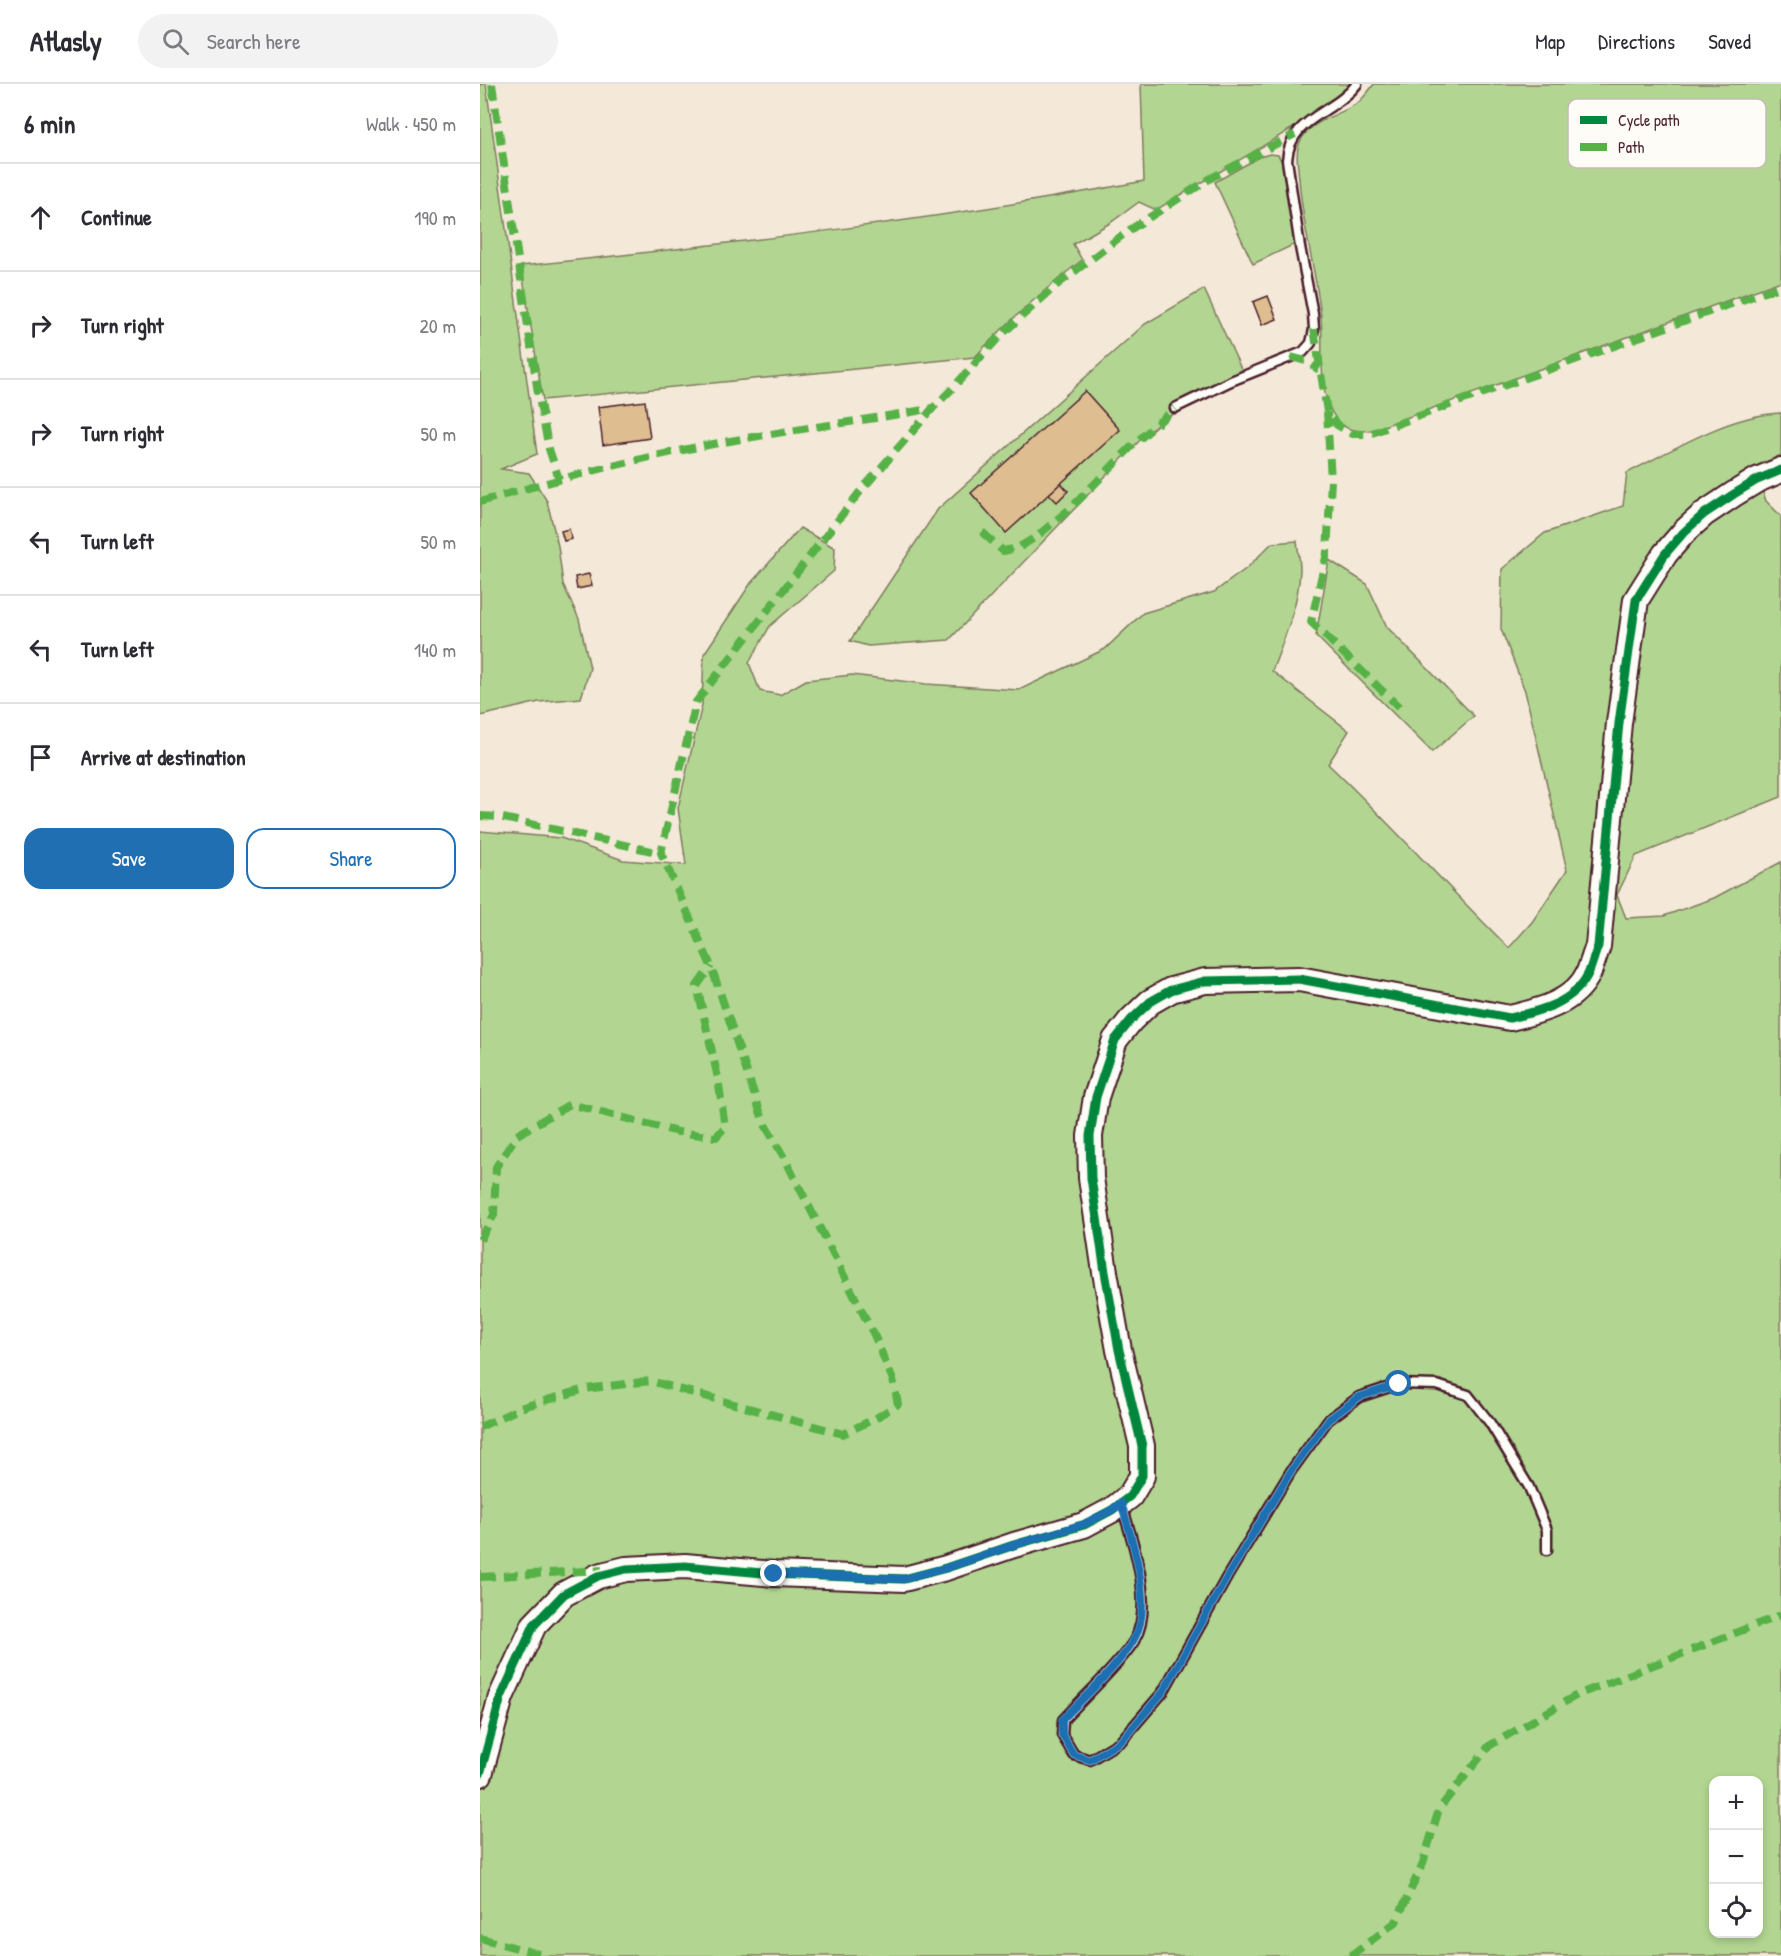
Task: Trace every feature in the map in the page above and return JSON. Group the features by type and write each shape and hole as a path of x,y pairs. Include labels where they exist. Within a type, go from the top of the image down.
{"street":[{"path":"480,1774 501,1697 534,1625 564,1594 598,1576 626,1569 685,1566 774,1574 904,1579 1084,1524 1112,1510 1130,1496 1142,1476 1142,1446 1119,1350 1090,1178 1090,1136 1096,1097 1115,1040 1150,1002 1171,990 1205,981 1299,979 1510,1018 1541,1010 1568,997 1588,975 1598,946 1619,723 1636,600 1665,554 1704,514 1757,480 1781,470"}],"lane":[{"path":"1175,408 1231,381 1303,352 1311,343 1314,329 1313,314 1300,247 1287,160 1288,149 1291,140 1305,124 1349,95 1357,84"},
{"path":"1121,1503 1140,1573 1142,1618 1134,1640 1062,1720 1062,1735 1074,1755 1090,1760 1121,1741 1163,1692 1227,1577 1291,1471 1328,1420 1359,1397 1399,1384 1437,1386 1468,1395 1490,1423 1529,1487 1547,1530 1547,1550"}],"green space":[{"path":"480,84 486,84 537,454 501,469 529,473 547,501 558,546 563,584 579,619 590,668 581,698 539,702 480,716"},
{"path":"1141,84 1352,84 1348,92 1328,107 1156,210 1139,202 1110,223 1073,244 1082,260 1027,306 975,357 543,400 521,266 834,230 989,208 1144,181"},
{"path":"1374,84 1781,84 1781,281 1373,430 1358,431 1348,428 1336,419 1330,408 1323,383 1321,317 1303,213 1297,155 1300,142 1311,128 1353,106"},
{"path":"1270,154 1278,155 1283,163 1295,244 1253,264 1215,182 1259,157"},
{"path":"1204,289 1243,373 1186,397 1190,405 1164,419 1143,437 949,640 868,646 850,641 938,509 1145,324"},
{"path":"1781,413 1781,455 1755,468 1766,501 1781,516 1781,797 1636,856 1617,895 1626,918 1664,916 1714,898 1781,862 1781,1956 480,1956 480,831 561,838 623,860 686,865 678,808 702,705 704,654 751,583 800,528 835,548 834,571 770,626 749,663 760,691 780,695 806,680 852,675 926,684 1019,690 1105,649 1143,613 1214,592 1247,568 1272,543 1297,541 1300,570 1297,595 1272,671 1349,731 1328,764 1509,948 1532,922 1567,870 1525,691 1501,629 1502,569 1545,533 1623,506 1627,473 1701,435 1741,420"},
{"path":"1329,560 1367,584 1387,627 1474,716 1432,752 1316,636"}],"building":[{"path":"1268,296 1277,319 1262,325 1253,302"},
{"path":"1085,391 1120,430 1006,533 971,493"},
{"path":"645,401 650,438 603,445 598,407"},
{"path":"1061,483 1068,491 1057,502 1049,494"},
{"path":"569,529 572,539 564,541 561,531"},
{"path":"589,574 592,586 577,589 575,577"}],"marked path":[{"path":"492,84 538,393 549,449 559,479"},
{"path":"480,1427 523,1407 585,1389 650,1381 843,1434 898,1404 893,1380 875,1337 785,1159 764,1123 711,966 661,853 696,702 859,493 1001,335 1058,284 1128,231 1211,178 1295,134"},
{"path":"1314,329 1327,412 1337,425 1353,434 1369,434 1781,286"},
{"path":"1291,357 1306,361 1319,370"},
{"path":"480,502 579,474 713,444 933,408"},
{"path":"982,532 1003,551 1018,548 1036,537 1072,507 1134,444 1175,408"},
{"path":"1327,412 1331,480 1327,553 1311,622 1399,707"},
{"path":"480,816 499,817 661,853"},
{"path":"480,1240 494,1215 496,1167 517,1135 570,1104 678,1132 716,1137 725,1127 718,1078 697,986 711,966"},
{"path":"480,1577 602,1570"},
{"path":"1350,1956 1396,1922 1423,1863 1439,1809 1489,1746 1577,1695 1781,1615"},
{"path":"480,1938 546,1956"}],"cycle path":[{"path":"480,1774 501,1697 534,1625 564,1594 598,1576 626,1569 685,1566 774,1574 904,1579 1084,1525 1112,1510 1130,1496 1142,1476 1142,1446 1119,1350 1091,1178 1090,1136 1096,1097 1115,1040 1150,1002 1171,990 1205,981 1299,979 1510,1018 1544,1009 1575,991 1589,972 1598,946 1619,723 1636,600 1665,554 1704,514 1757,480 1781,470"}],"route":[{"path":"774,1574 904,1579 1084,1524 1121,1503 1140,1573 1142,1618 1134,1640 1062,1720 1062,1735 1074,1755 1090,1760 1121,1741 1163,1692 1227,1577 1291,1471 1328,1420 1359,1397 1399,1384"}]}
